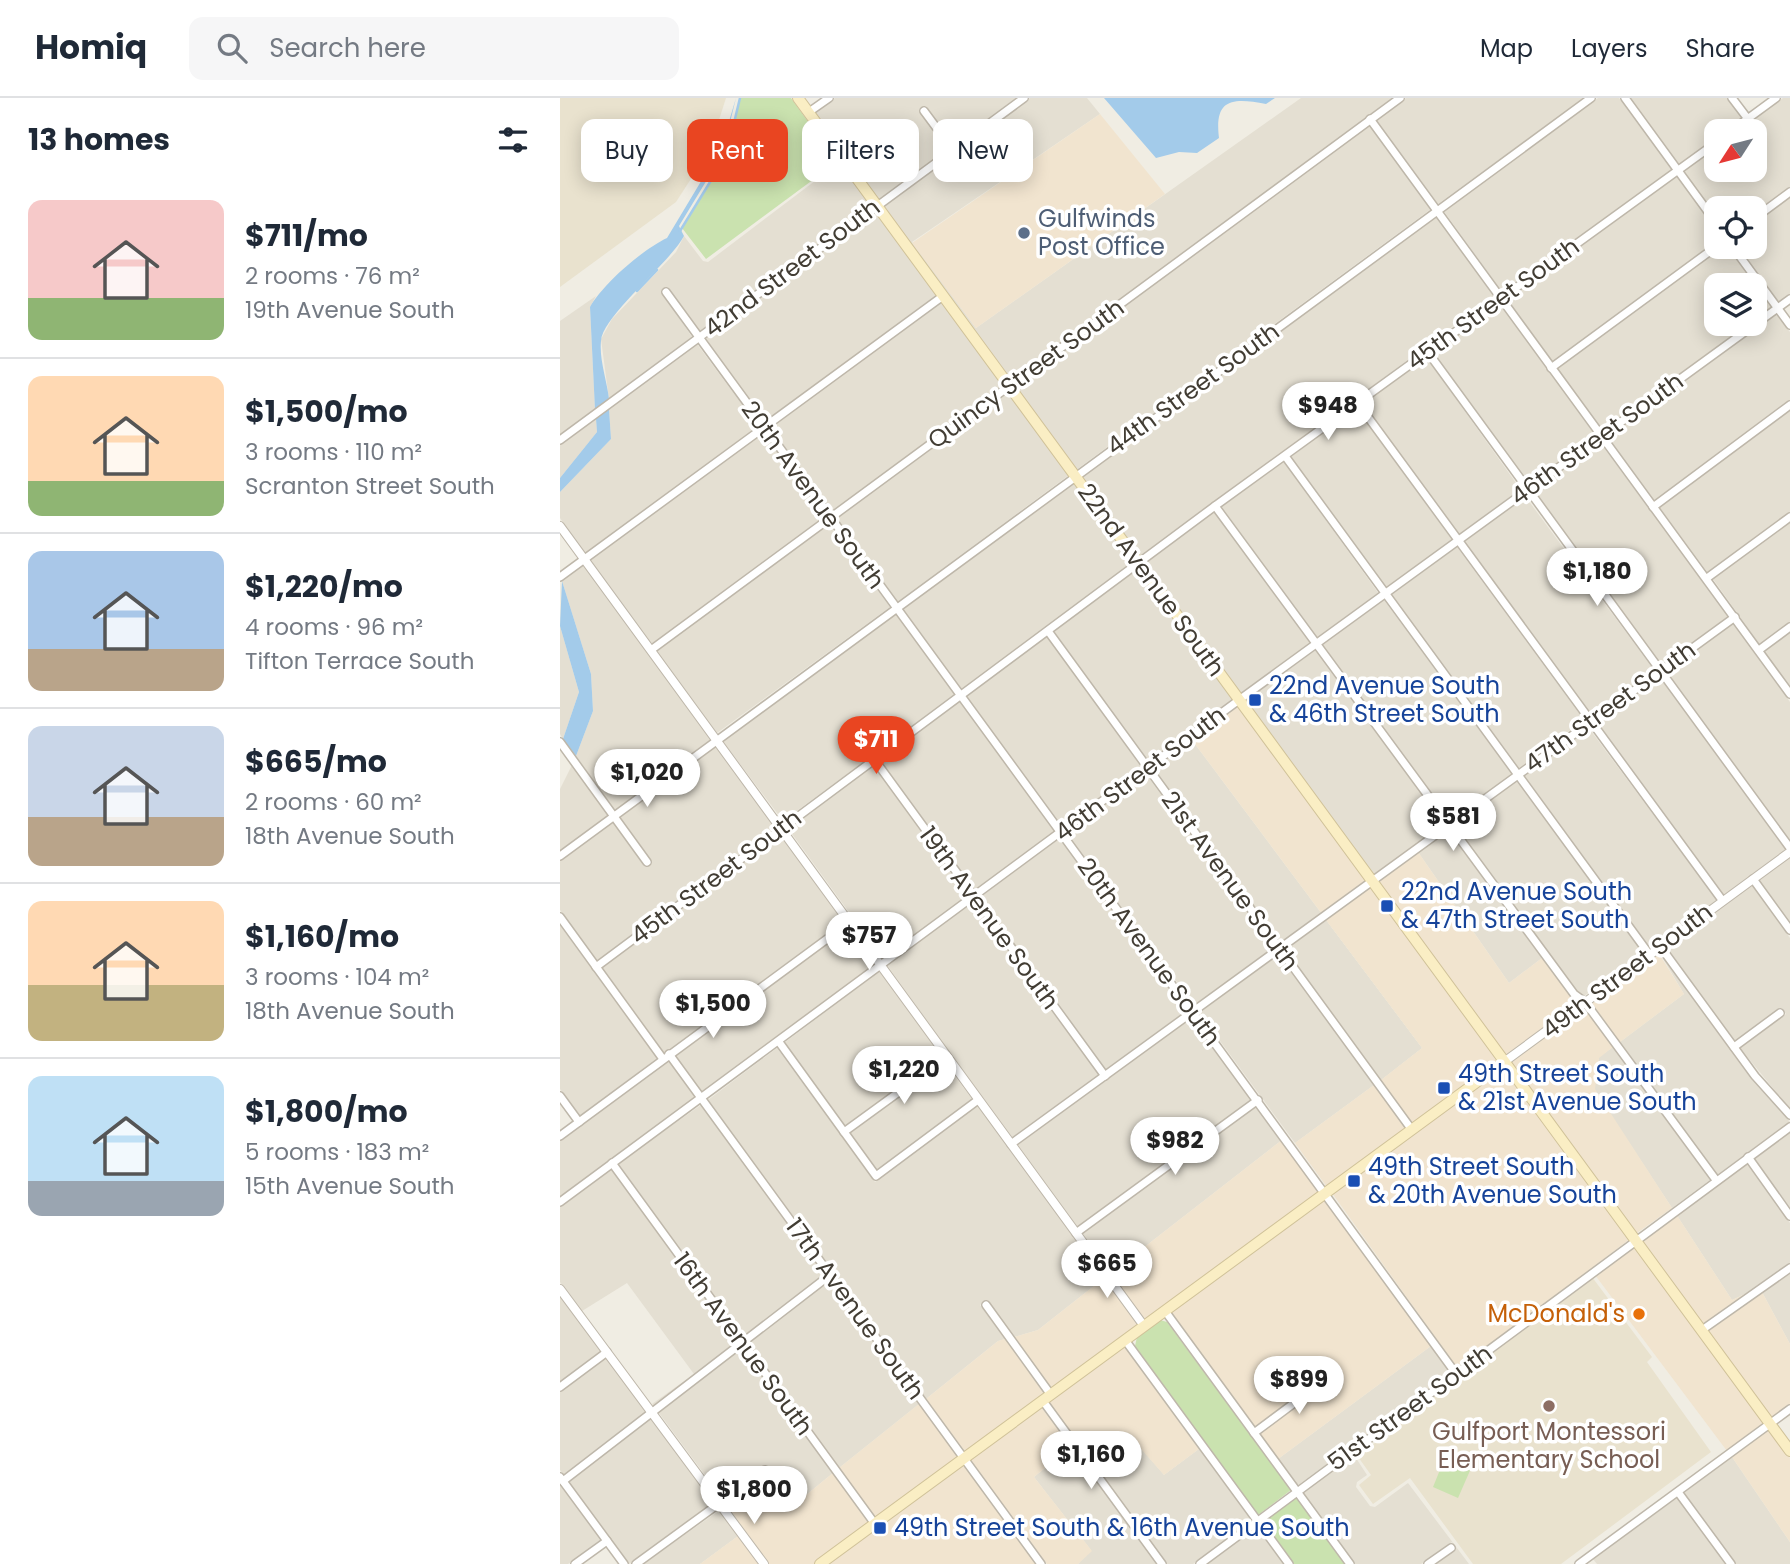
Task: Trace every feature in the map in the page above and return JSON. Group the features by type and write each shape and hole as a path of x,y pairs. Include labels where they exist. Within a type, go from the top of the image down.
{"main road":[{"name":"22nd Avenue South","path":"799,98 1790,1451"},
{"name":"49th Street South","path":"820,1564 1504,1062"}],"street":[{"path":"809,112 829,98"},
{"name":"42nd Street South","path":"995,119 1024,98"},
{"name":"Quincy Street South","path":"651,650 1400,98"},
{"name":"44th Street South","path":"560,856 1591,98"},
{"path":"1625,98 1704,206"},
{"path":"1732,98 1748,119 1776,98"},
{"path":"924,111 933,123"},
{"path":"1370,119 1790,694"},
{"name":"45th Street South","path":"596,967 1357,402 1704,152"},
{"name":"42nd Street South","path":"560,440 933,164"},
{"path":"1767,209 1790,192"},
{"path":"1551,368 1704,256"},
{"path":"1742,259 1790,325"},
{"name":"20th Avenue South","path":"666,292 1457,1375"},
{"path":"560,577 943,296"},
{"name":"46th Street South","path":"560,1202 702,1100 1239,700 1790,299"},
{"path":"1427,351 1526,491 1790,850"},
{"path":"1357,402 1723,900"},
{"path":"1653,507 1790,405"},
{"path":"1286,456 1649,954"},
{"path":"1216,506 1574,995 1585,1002 1716,1180"},
{"path":"1707,578 1790,517"},
{"path":"560,526 1144,1326"},
{"name":"47th Street South","path":"1011,1144 1735,617"},
{"path":"1759,650 1790,627"},
{"name":"21st Avenue South","path":"1048,631 1412,1130"},
{"path":"560,742 646,862"},
{"name":"19th Avenue South","path":"874,760 1105,1076"},
{"name":"49th Street South","path":"1504,1062 1790,850"},
{"path":"1753,878 1790,930"},
{"name":"17th Avenue South","path":"560,917 596,967 702,1100 1041,1564"},
{"path":"560,1136 850,922"},
{"path":"1660,946 1734,1047 1790,1115"},
{"path":"1734,1047 1780,1013"},
{"path":"779,1042 876,1176 978,1100"},
{"path":"844,1132 947,1057"},
{"path":"560,1096 579,1122"},
{"path":"1076,1233 1258,1100"},
{"name":"51st Street South","path":"1202,1563 1790,1127"},
{"path":"1748,1157 1790,1216"},
{"name":"16th Avenue South","path":"612,1163 875,1524"},
{"path":"1702,1330 1790,1268"},
{"path":"624,1564 561,1479 653,1412 830,1275"},
{"path":"560,1289 764,1564"},
{"path":"986,1305 1162,1564"},
{"path":"1165,1311 1350,1564"},
{"path":"1125,1340 1289,1564"},
{"path":"560,1387 607,1352"},
{"path":"1254,1433 1328,1377"},
{"path":"1579,1564 1589,1561 1790,1409"},
{"path":"636,1564 765,1470"},
{"path":"1678,1492 1731,1564"},
{"path":"575,1564 607,1541"},
{"path":"1428,1564 1451,1548"}],"shaded area":[{"path":"560,98 726,98 719,119 687,119 689,182 676,202 560,287"},
{"path":"835,98 1018,98 989,119 936,119 926,106 919,110 933,130 933,160 919,170 919,119 819,119 815,113"},
{"path":"1030,98 1087,98 1100,114 1033,160 1033,119 1001,119"},
{"path":"1301,98 1393,98 1010,380 883,206 933,169 933,182 1000,182 912,242 976,328"},
{"path":"1406,98 1584,98 1438,204 1376,120"},
{"path":"1598,98 1619,98 1672,170 1502,292 1443,210"},
{"path":"1630,98 1727,98 1742,119 1704,119 1704,147 1679,165"},
{"path":"1783,98 1790,98 1790,187 1767,204 1767,196 1704,196 1704,199 1683,171 1704,156 1704,182 1768,182 1768,119 1754,119"},
{"path":"1100,114 1165,194 976,328 912,243 1001,182 1033,182 1033,160"},
{"path":"1369,125 1431,209 1076,470 1015,386"},
{"path":"1676,176 1704,214 1704,251 1553,362 1507,299"},
{"path":"814,182 854,182 871,205 699,332 668,287 661,291 692,337 609,399 601,339 612,319 676,252 684,236 703,261 708,262"},
{"path":"865,182 903,182 878,200"},
{"path":"1790,197 1790,294 1779,302 1767,286 1767,273 1758,273 1748,259 1767,259 1767,214"},
{"path":"876,211 938,295 765,421 704,338"},
{"path":"1436,215 1494,296 1140,558 1081,476"},
{"path":"1707,259 1737,259 1747,273 1704,273 1704,336 1732,336 1602,430 1557,368"},
{"path":"596,296 590,307 595,410 560,435 560,321"},
{"path":"942,302 1003,385 831,512 770,427"},
{"path":"1499,302 1595,435 1528,485 1433,352"},
{"path":"1776,314 1790,332 1790,401 1654,501 1606,436 1745,336 1767,336 1767,320"},
{"path":"697,344 758,426 585,554 560,518 560,492 611,439 609,409"},
{"path":"1426,357 1521,490 1460,536 1363,403"},
{"path":"1008,391 1069,475 897,602 835,518"},
{"path":"1356,408 1453,541 1386,588 1291,457"},
{"path":"1790,410 1790,512 1708,573 1659,507"},
{"path":"596,419 597,432 560,478 560,444"},
{"path":"763,433 824,517 653,645 590,560"},
{"path":"1599,441 1729,617 1661,665 1532,491"},
{"path":"1284,462 1379,594 1318,639 1221,506"},
{"path":"1074,482 1133,563 962,690 902,608"},
{"path":"1525,496 1654,670 1591,715 1464,542"},
{"path":"1214,512 1311,644 1240,694 1145,564"},
{"path":"1790,522 1790,623 1760,645 1713,579"},
{"path":"828,523 890,607 717,733 657,651"},
{"path":"1457,547 1584,720 1519,768 1391,595"},
{"path":"583,565 711,739 615,810 576,756 593,711 591,674 562,581"},
{"path":"1138,569 1233,699 1149,763 1054,631"},
{"path":"1384,600 1512,774 1451,819 1322,645"},
{"path":"895,613 955,695 783,821 722,740"},
{"path":"1733,623 1790,702 1790,841 1666,671"},
{"path":"560,626 579,692 563,739 560,734"},
{"path":"1790,632 1790,687 1764,651"},
{"path":"1047,636 1142,768 1062,827 966,696"},
{"path":"1316,650 1444,824 1373,876 1245,700"},
{"path":"1659,676 1786,850 1724,895 1595,722"},
{"path":"959,701 1055,832 974,891 880,760"},
{"path":"1238,706 1366,881 1322,914 1192,740"},
{"path":"1588,727 1717,900 1650,948 1524,775"},
{"path":"1192,740 1322,914 1281,944 1153,769"},
{"path":"715,745 776,826 597,961 560,910 560,860 613,822 645,867 652,863 620,817"},
{"path":"572,765 608,816 560,851 560,789"},
{"path":"873,765 967,896 883,959 787,827"},
{"path":"1146,774 1274,949 1194,1005 1066,833"},
{"path":"1517,780 1643,953 1584,996 1577,991 1455,825"},
{"path":"1449,830 1542,958 1509,983 1418,852"},
{"path":"780,833 844,921 664,1053 602,967"},
{"path":"1060,838 1187,1010 1106,1070 979,898"},
{"path":"1418,852 1509,983 1542,958 1571,997 1578,1002 1505,1056 1378,882"},
{"path":"1790,856 1790,923 1758,879"},
{"path":"1751,884 1790,938 1790,1109 1740,1048 1786,1014 1782,1008 1735,1042 1666,946"},
{"path":"1371,887 1498,1062 1413,1124 1381,1080 1422,1048 1326,920"},
{"path":"972,903 1099,1075 1012,1139 887,965"},
{"path":"1326,920 1422,1048 1381,1080 1286,950"},
{"path":"560,925 657,1058 580,1117 560,1089"},
{"path":"848,927 876,964 703,1094 675,1055"},
{"path":"1658,952 1684,994 1620,1042 1591,1002"},
{"path":"1659,952 1751,1079 1790,1122 1717,1175 1620,1042 1684,994"},
{"path":"1279,955 1374,1085 1295,1143 1198,1011"},
{"path":"880,971 941,1056 845,1127 784,1043"},
{"path":"1584,1007 1613,1047 1599,1058 1595,1089 1672,1208 1637,1233 1510,1063"},
{"path":"1191,1016 1252,1099 1077,1227 1017,1145"},
{"path":"1613,1047 1710,1180 1672,1208 1594,1089 1599,1057"},
{"path":"777,1048 875,1182 977,1105 1104,1278 1038,1330 1014,1337 987,1300 980,1305 1005,1339 998,1341 926,1399 708,1100"},
{"path":"668,1060 696,1099 560,1197 560,1141"},
{"path":"945,1063 972,1099 877,1170 850,1133"},
{"path":"1503,1068 1630,1239 1458,1369 1332,1193"},
{"path":"1374,1085 1406,1129 1327,1187 1295,1143"},
{"path":"701,1105 825,1275 743,1336 618,1163"},
{"path":"1257,1105 1282,1140 1111,1273 1082,1233"},
{"path":"1790,1132 1790,1208 1753,1158"},
{"path":"1282,1140 1320,1192 1146,1321 1111,1273"},
{"path":"1746,1163 1790,1223 1790,1263 1747,1293 1732,1300 1676,1214"},
{"path":"611,1169 736,1341 654,1406 652,1404 694,1374 627,1283 582,1311 560,1282 560,1207"},
{"path":"1325,1199 1431,1346 1278,1459 1259,1433 1334,1378 1330,1372 1255,1427 1171,1312"},
{"path":"1676,1214 1732,1300 1747,1293 1703,1325 1642,1240"},
{"path":"1635,1245 1764,1423 1727,1451 1595,1275"},
{"path":"1790,1272 1790,1344 1762,1292"},
{"name":"Gulfport Montessori Elementary School","path":"1592,1277 1652,1357 1647,1362 1711,1452 1561,1564 1473,1564 1410,1478 1373,1504 1359,1485 1371,1475 1356,1454 1388,1438 1395,1425"},
{"path":"1104,1278 1139,1326 1052,1390 1014,1337 1038,1330"},
{"path":"829,1281 919,1404 839,1468 748,1342"},
{"path":"1762,1292 1790,1344 1790,1404 1771,1418 1708,1331"},
{"path":"560,1296 601,1351 560,1382"},
{"path":"1005,1339 1045,1395 966,1453 926,1399 998,1341"},
{"path":"1124,1346 1199,1449 1164,1475 1126,1432 1091,1460 1048,1402"},
{"path":"1431,1346 1451,1374 1298,1485 1278,1459"},
{"path":"741,1347 833,1473 795,1504 766,1465 722,1498 659,1413"},
{"path":"606,1357 647,1412 564,1475 560,1470 560,1392"},
{"path":"919,1404 959,1458 876,1519 839,1468"},
{"path":"1041,1407 1071,1447 1034,1477 1092,1551 1078,1564 1047,1564 970,1459"},
{"path":"652,1418 715,1504 629,1564 568,1481"},
{"path":"1769,1429 1790,1458 1790,1542 1732,1457"},
{"path":"1126,1431 1164,1475 1199,1449 1251,1520 1193,1564 1167,1564 1091,1460"},
{"path":"1071,1447 1157,1564 1078,1564 1091,1550 1034,1477"},
{"path":"1354,1455 1367,1475 1357,1482 1356,1487 1370,1506 1375,1507 1408,1483 1469,1564 1435,1564 1456,1549 1452,1542 1421,1564 1355,1564 1302,1491"},
{"path":"1732,1457 1790,1542 1790,1564 1736,1564 1684,1493"},
{"path":"963,1464 1036,1564 827,1564"},
{"path":"769,1472 795,1504 833,1473 869,1524 814,1564 769,1564 727,1505"},
{"path":"560,1484 601,1540 568,1564 560,1564"},
{"path":"1677,1498 1726,1564 1597,1564 1593,1559"},
{"path":"720,1510 738,1536 700,1564 643,1564"},
{"path":"1256,1526 1284,1564 1209,1564 1208,1562"},
{"path":"738,1536 759,1564 700,1564"}],"green space":[{"path":"740,98 791,98 806,119 802,119 802,182 810,182 706,259 682,228 709,182 788,182 788,119 735,119"},
{"path":"1160,1320 1167,1322 1291,1490 1258,1515 1135,1346 1137,1337"},
{"path":"1446,1455 1472,1466 1458,1498 1433,1487"},
{"path":"1295,1496 1345,1564 1294,1564 1263,1521"}],"water":[{"path":"1104,98 1275,98 1266,104 1244,101 1228,104 1220,115 1219,138 1197,153 1179,152 1156,158"},
{"path":"701,182 706,182 679,226 684,236 665,261 624,304 605,330 601,341 601,355 609,399 595,410 590,307 624,268 646,250 667,238"},
{"path":"609,409 611,439 560,492 560,478 597,432 596,419"},
{"path":"562,581 591,674 593,711 576,756 563,739 579,692 560,626"}],"waterway":[{"path":"680,231 726,156 740,98"},
{"path":"637,291 657,270"}],"place":[{"name":"Gulfwinds Post Office","path":"1024,233"},
{"name":"22nd Avenue South & 46th Street South","path":"1255,700"},
{"name":"22nd Avenue South & 47th Street South","path":"1387,906"},
{"name":"49th Street South & 21st Avenue South","path":"1444,1088"},
{"name":"49th Street South & 20th Avenue South","path":"1354,1181"},
{"name":"McDonald's","path":"1639,1314"},
{"name":"Gulfport Montessori Elementary School","path":"1549,1406"},
{"name":"49th Street South & 16th Avenue South","path":"880,1528"}]}
